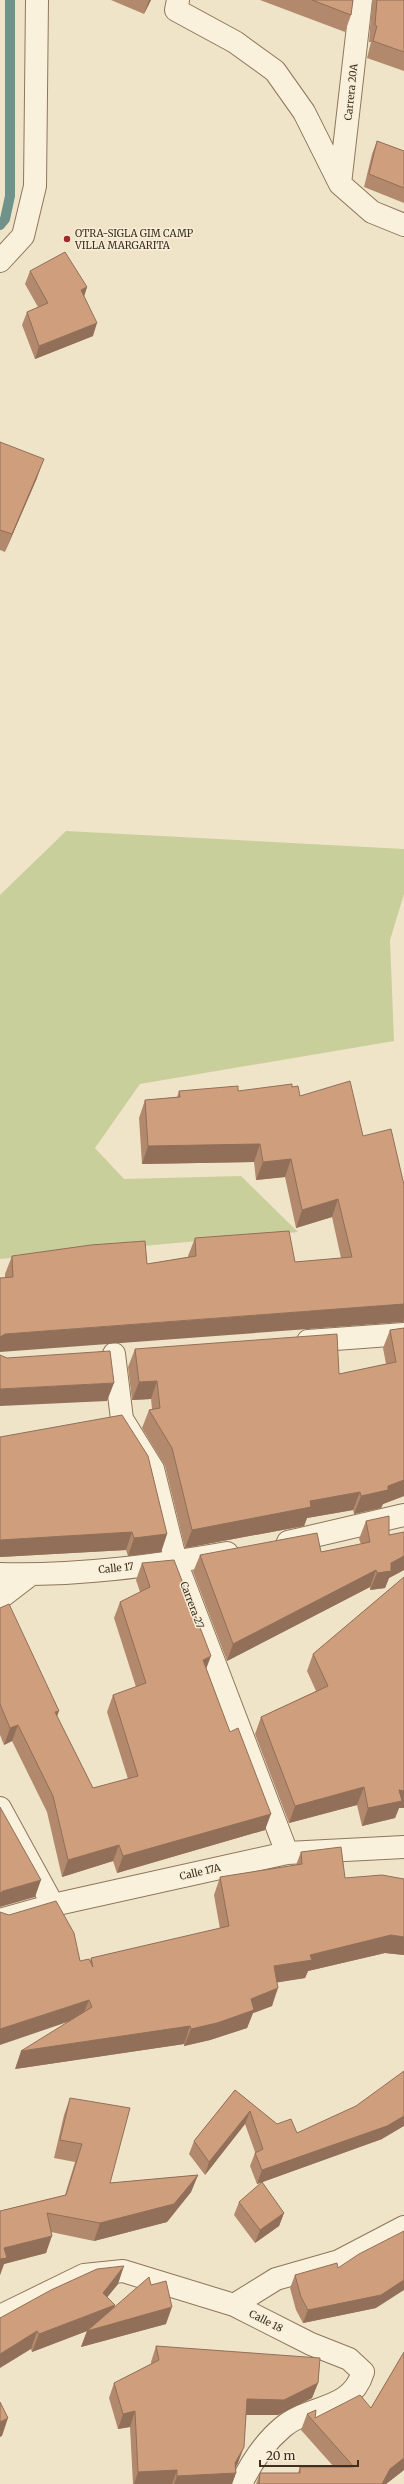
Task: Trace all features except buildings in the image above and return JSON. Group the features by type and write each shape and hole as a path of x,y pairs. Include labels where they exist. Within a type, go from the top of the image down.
{"street":[{"path":"0,261 23,236 35,186 37,0"},
{"name":"Carrera 20A","path":"340,184 361,0"},
{"path":"177,5 235,42 275,71 304,112 340,184 372,212 404,225"},
{"path":"286,1342 404,1334"},
{"path":"91,1356 138,1352"},
{"name":"Carrera 27","path":"114,1354 122,1419 153,1469 176,1562 287,1853"},
{"path":"267,1546 404,1515"},
{"name":"Calle 17","path":"0,1574 72,1573 176,1562 244,1550"},
{"path":"0,1598 30,1574"},
{"path":"0,1808 53,1905"},
{"name":"Calle 17A","path":"0,1920 53,1905 287,1853 404,1848"},
{"path":"234,2305 276,2279 339,2261 404,2227"},
{"name":"Calle 18","path":"0,2316 84,2275 123,2271 234,2305 311,2344 349,2359 363,2372 359,2386 348,2397 283,2426 252,2462 241,2484"}],"green space":[{"path":"66,831 404,849 404,894 390,940 394,1041 140,1084 95,1148 124,1179 241,1176 298,1232 0,1259 0,895"}],"waterway":[{"path":"0,225 5,219 10,196 10,0"}],"place":[{"name":"OTRA-SIGLA GIM CAMP VILLA MARGARITA","path":"67,239"}]}
